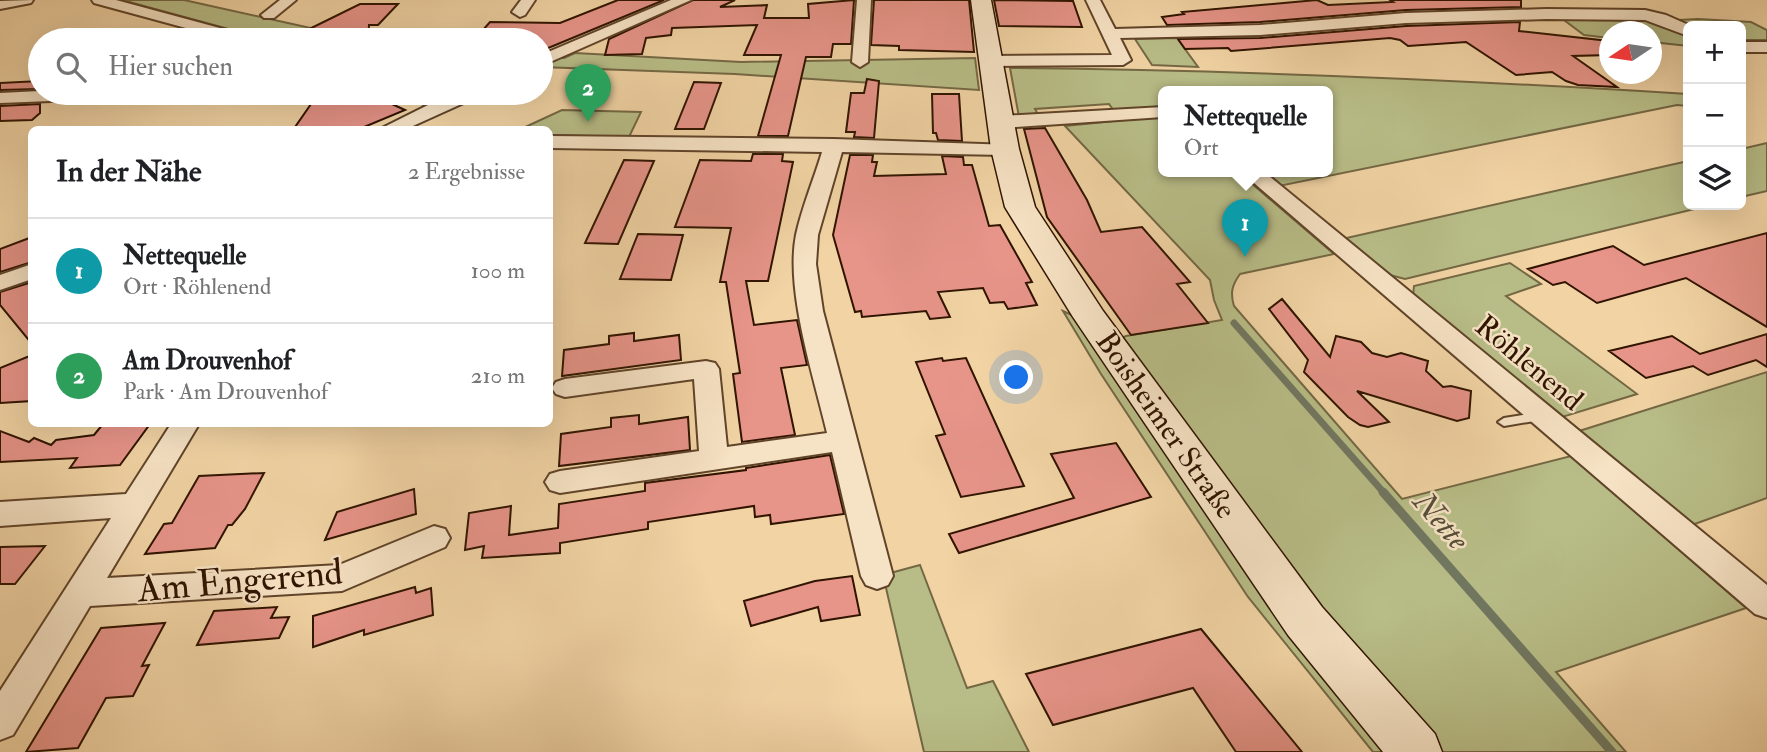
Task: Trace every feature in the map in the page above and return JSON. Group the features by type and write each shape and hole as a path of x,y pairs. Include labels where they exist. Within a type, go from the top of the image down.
{"main road":[{"name":"Boisheimer Straße","path":"981,0 1004,135 1020,207 1090,317 1305,621 1416,752"}],"street":[{"path":"0,5 26,0"},
{"path":"99,0 203,28"},
{"path":"269,15 289,0"},
{"path":"553,56 684,0"},
{"path":"860,62 864,0"},
{"path":"991,61 1123,60 1093,0"},
{"path":"1628,0 1683,29"},
{"path":"1110,34 1260,30 1406,18 1521,14 1661,18"},
{"path":"1746,47 1767,47"},
{"path":"0,98 28,97"},
{"path":"396,126 444,105"},
{"path":"553,142 834,145 1004,135 1158,113"},
{"path":"415,118 431,126"},
{"path":"834,145 807,235 806,264 811,311 877,576"},
{"name":"Röhlenend","path":"1257,177 1767,604"},
{"path":"0,283 28,272"},
{"path":"565,388 706,369 714,461"},
{"name":"Am Engerend","path":"2,718 183,427"},
{"path":"559,482 845,440"},
{"path":"0,514 133,505"},
{"name":"Am Engerend","path":"82,593 342,578 434,538"}],"lane":[{"path":"1504,422 1541,416"}],"green space":[{"path":"122,0 184,0 310,28 225,28"},
{"path":"1560,17 1656,21 1599,21 1599,37 1584,35"},
{"path":"1677,20 1733,21 1683,21 1683,23"},
{"path":"1662,22 1683,33 1683,45 1662,43"},
{"path":"1746,22 1767,30 1767,40 1746,40"},
{"path":"1177,38 1198,67 1152,65 1135,39"},
{"path":"575,53 741,62 975,58 979,90 735,74 553,67 553,58 564,58"},
{"path":"1010,68 1265,73 1683,94 1683,106 1333,175 1333,86 1158,86 1158,108 1114,111 1109,104 1035,109 1039,116 1019,117"},
{"path":"562,110 641,112 629,137 553,135 553,126 527,126"},
{"path":"1158,117 1158,177 1244,177 1334,254 1240,274 1232,289 1234,306 1402,499 1571,456 1746,608 1556,672 1626,752 1431,752 1117,340 1126,336 1222,320 1210,280 1065,126"},
{"path":"1767,143 1767,191 1746,196 1746,148"},
{"path":"1683,162 1683,210 1690,210 1405,279 1386,274 1342,239"},
{"path":"1268,177 1323,177 1279,186"},
{"path":"1510,263 1541,284 1506,296 1637,394 1559,418 1413,296 1414,286"},
{"path":"1063,311 1076,317 1397,752 1373,752 1248,597 1101,374"},
{"path":"1767,372 1767,498 1689,526 1576,432"},
{"path":"920,565 967,688 993,681 1029,752 924,752 883,575"}],"building":[{"path":"618,0 664,0 553,46 553,28 485,28 490,22 560,23"},
{"path":"693,0 735,0 720,7 767,5 764,18 809,18 808,4 854,0 851,44 833,44 831,57 806,57 788,136 758,136 781,55 744,55 757,25 672,28 671,35 646,38 642,54 605,55 609,39"},
{"path":"874,0 969,0 974,52 899,50 899,46 871,45"},
{"path":"994,0 1073,1 1082,27 999,26"},
{"path":"1317,0 1328,5 1393,2 1390,0 1521,0 1521,7 1406,10 1260,22 1167,25 1162,17 1184,14 1182,12"},
{"path":"360,4 398,4 378,25 369,25 369,28 311,28"},
{"path":"1520,22 1519,31 1599,40 1599,55 1573,56 1599,74 1599,84 1613,84 1617,87 1578,85 1552,72 1516,75 1466,42 1408,46 1400,40 1390,38 1231,51 1228,48 1185,49 1178,39 1260,38 1406,26"},
{"path":"867,79 879,81 874,138 854,137 855,132 846,132 851,93 864,93"},
{"path":"28,82 28,89 0,90 0,83"},
{"path":"694,82 721,83 704,129 675,129"},
{"path":"932,94 959,94 962,141 938,140 936,133 933,133"},
{"path":"40,105 40,113 32,120 0,121 0,106"},
{"path":"310,105 394,105 405,110 367,126 296,126"},
{"path":"1045,128 1087,200 1101,232 1142,227 1190,282 1177,284 1208,323 1131,335 1047,217 1024,129"},
{"path":"753,154 783,154 782,161 793,162 768,281 746,281 754,325 797,320 807,365 781,368 795,435 742,442 733,374 740,373 726,282 720,282 731,228 675,227 700,160 751,161"},
{"path":"850,155 873,155 872,162 877,162 874,176 946,174 942,156 963,157 964,165 972,165 989,226 1000,225 1032,282 1026,283 1037,305 1008,309 1004,302 990,303 983,288 938,292 950,317 930,319 926,311 862,317 861,311 855,312 833,235"},
{"path":"624,160 654,161 618,244 585,243"},
{"path":"1767,233 1767,327 1686,278 1597,303 1565,282 1553,285 1528,269 1613,246 1644,265"},
{"path":"638,234 683,235 671,280 620,279"},
{"path":"28,238 28,263 0,272 0,249"},
{"path":"28,283 28,339 0,305 0,292"},
{"path":"1282,299 1330,357 1336,336 1361,342 1372,353 1387,357 1401,353 1428,361 1426,371 1443,387 1451,386 1471,391 1469,418 1457,421 1357,391 1389,422 1368,427 1360,425 1348,417 1304,372 1308,360 1269,309"},
{"path":"634,333 634,341 679,335 681,360 562,376 564,350 609,344 609,336"},
{"path":"1767,334 1767,367 1756,360 1708,375 1693,366 1646,378 1609,351 1672,336 1700,354"},
{"path":"28,357 28,401 0,403 0,368"},
{"path":"942,358 943,361 966,358 1024,486 961,497 936,436 945,434 916,362"},
{"path":"639,415 639,424 688,417 690,450 559,466 561,434 611,427 611,418"},
{"path":"101,427 148,427 120,465 70,468 77,458 0,462 0,431 29,442 34,438 51,445 56,440 94,435"},
{"path":"1116,443 1151,497 959,553 949,534 1074,498 1051,454"},
{"path":"830,455 844,514 771,524 770,515 755,517 754,506 648,522 648,529 560,543 560,553 482,558 484,546 465,550 469,513 511,506 509,535 558,528 559,504 645,491 645,483 746,470"},
{"path":"264,473 245,509 232,525 228,525 215,548 145,554 164,524 172,523 199,476"},
{"path":"414,489 416,514 325,540 337,512"},
{"path":"45,546 15,584 0,584 0,547"},
{"path":"852,576 860,615 821,621 818,607 751,626 744,601 815,581"},
{"path":"415,587 416,593 431,588 433,615 364,635 364,630 313,647 313,616"},
{"path":"277,607 271,618 289,617 279,638 197,645 214,611"},
{"path":"165,623 142,666 149,665 133,696 106,698 78,748 26,752 101,628"},
{"path":"1201,629 1302,752 1236,752 1193,688 1053,725 1026,674"}],"waterway":[{"name":"Nette","path":"1234,323 1385,494"},
{"name":"Nette","path":"1383,492 1612,752"}],"place":[{"name":"Am Drouvenhof","path":"588,122"},
{"name":"Nettequelle","path":"1245,257"}]}
